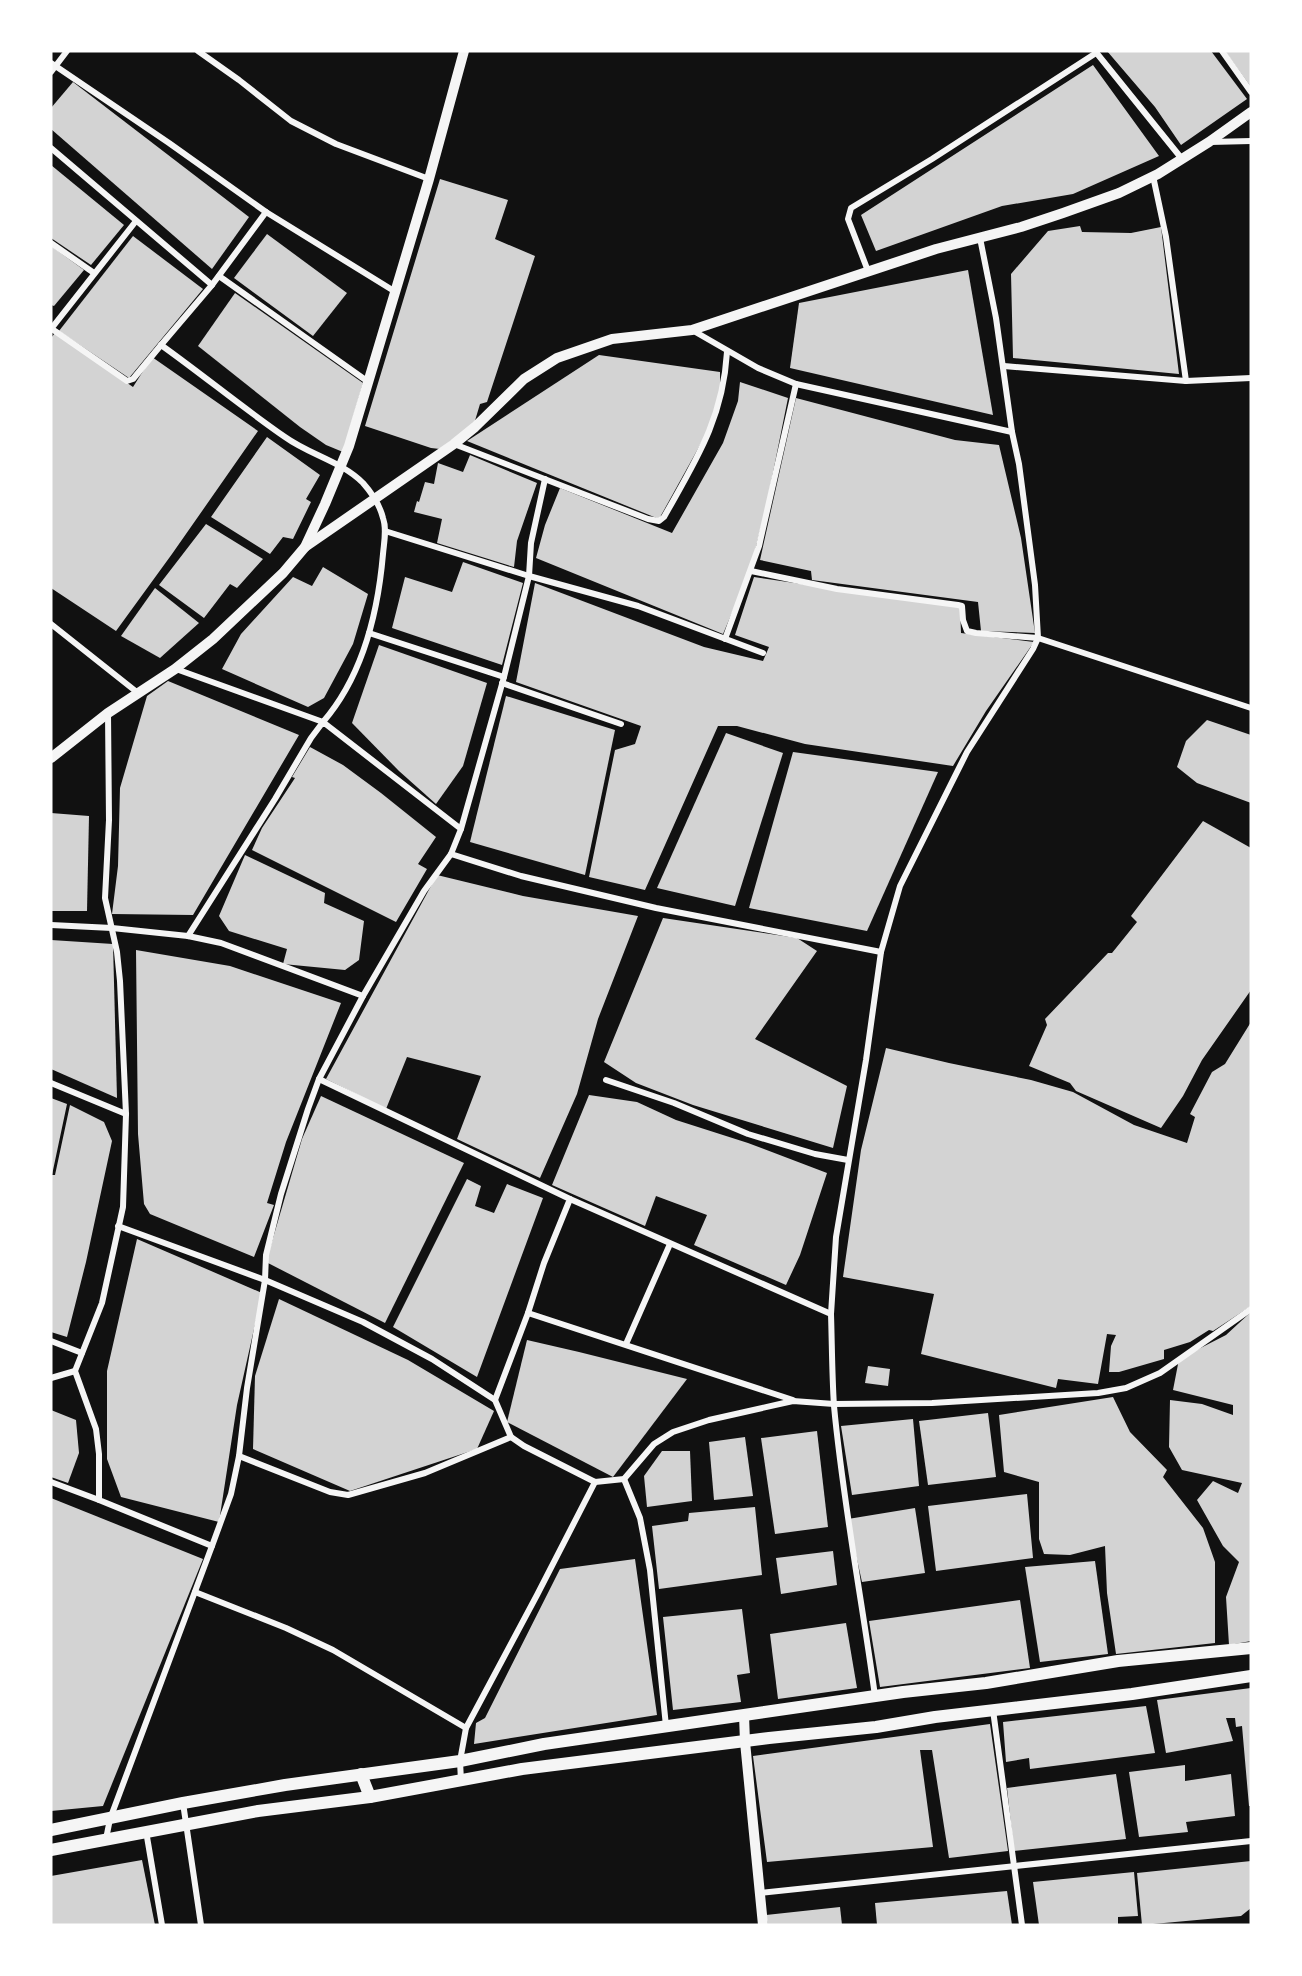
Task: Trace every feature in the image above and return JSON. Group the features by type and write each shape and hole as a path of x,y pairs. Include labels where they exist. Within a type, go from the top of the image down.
{"main road":[{"path":"51,1830 285,1785 460,1761 544,1744 666,1725 986,1683 1118,1662 1251,1648"},
{"path":"51,1850 188,1823 258,1811 370,1797 533,1767 876,1727 1251,1676"},
{"path":"362,1774 370,1797"}],"street":[{"path":"51,72 53,64 67,51"},
{"path":"198,51 291,121 336,144 429,179"},
{"path":"51,758 108,712 175,669 244,611 283,573 304,547 342,466 429,179 464,51"},
{"path":"1222,51 1251,92"},
{"path":"868,271 848,219 851,208 932,159 1095,52 1182,159"},
{"path":"53,64 266,212 394,291"},
{"path":"304,547 454,444 475,427 507,393 556,358 612,339 692,330 936,249 1021,227 1063,213 1119,193 1153,176 1209,142 1251,112"},
{"path":"1209,142 1251,141"},
{"path":"51,148 212,285"},
{"path":"1153,176 1166,237 1186,381"},
{"path":"136,221 51,329 127,381 133,379 212,285 266,212"},
{"path":"875,1696 864,1612 846,1509 834,1404 831,1314 836,1238 848,1160 866,1060 881,952 900,886 967,752 1038,638 1035,585 1019,464 1012,432 1004,366 980,238"},
{"path":"51,243 94,273"},
{"path":"219,276 367,381"},
{"path":"692,330 727,352 796,384 1012,432"},
{"path":"161,345 286,438 342,466 363,483 374,498 383,518 385,531 377,601 369,633 347,686 332,711 311,738 188,936"},
{"path":"454,444 648,519 659,521 686,479 712,426 724,388 727,352"},
{"path":"1004,366 1186,381 1251,378"},
{"path":"725,639 751,571 770,502 796,384"},
{"path":"106,1840 110,1819 231,1494 266,1280 266,1256 281,1194 319,1079 363,996 424,891 451,854 461,829 503,680 529,576 531,543 545,479"},
{"path":"385,531 529,576 638,606 763,653"},
{"path":"751,571 837,589 958,605 963,609 963,620 967,630 976,633 1038,638 1251,708"},
{"path":"51,624 139,693"},
{"path":"369,633 621,724"},
{"path":"175,669 322,722 461,829"},
{"path":"99,1500 99,1454 96,1429 75,1371 102,1303 123,1206 126,1114 120,981 117,952 105,898 109,820 108,712"},
{"path":"451,854 521,876 656,908 881,952"},
{"path":"51,925 112,928 188,936 221,943 363,996"},
{"path":"319,1079 570,1199 831,1314"},
{"path":"606,1080 674,1103 748,1134 815,1154 848,1160"},
{"path":"51,1083 126,1114"},
{"path":"495,1400 544,1263 570,1199"},
{"path":"118,1226 266,1280 363,1322 432,1359 495,1400 511,1437 595,1482 624,1479 654,1444 673,1432 709,1420 793,1401"},
{"path":"626,1344 670,1244"},
{"path":"528,1313 793,1401 834,1404 932,1403 1025,1398 1098,1393 1126,1388 1160,1373 1251,1309"},
{"path":"51,1341 82,1353"},
{"path":"51,1378 75,1371"},
{"path":"239,1456 330,1492 348,1495 425,1473 511,1437"},
{"path":"624,1479 640,1518 650,1570 666,1725"},
{"path":"51,1482 212,1545"},
{"path":"461,1781 460,1761 466,1728 595,1482"},
{"path":"195,1592 286,1628 333,1650 466,1728"},
{"path":"993,1710 1022,1925"},
{"path":"744,1715 763,1925"},
{"path":"183,1803 188,1823 201,1925"},
{"path":"146,1831 162,1925"},
{"path":"760,1893 1251,1841"}],"building":[{"path":"1107,51 1211,51 1247,99 1181,145 1155,107"},
{"path":"1225,51 1251,51 1251,87"},
{"path":"1093,65 1159,156 1073,194 1002,206 876,251 861,215"},
{"path":"73,82 249,217 212,269 51,129 51,108"},
{"path":"51,165 124,225 91,265 51,238"},
{"path":"440,179 508,200 495,239 535,256 487,402 480,404 474,424 440,449 365,426"},
{"path":"1080,226 1082,232 1131,233 1161,227 1179,374 1013,358 1011,274 1048,231"},
{"path":"267,234 347,293 313,336 234,278"},
{"path":"133,236 203,289 129,378 59,331"},
{"path":"51,246 84,270 54,306 51,305"},
{"path":"968,270 993,415 790,368 799,303"},
{"path":"235,293 363,383 343,452 326,445 300,427 198,346"},
{"path":"55,333 133,387 152,357 258,431 116,631 51,588 51,338"},
{"path":"599,355 720,372 720,396 705,436 659,519 467,441"},
{"path":"740,382 788,398 766,507 750,570 723,634 536,558 545,525 560,488 672,533 723,443 738,401"},
{"path":"796,398 955,440 999,445 1021,538 1035,633 981,631 978,602 812,580 811,571 760,560"},
{"path":"267,437 320,475 306,499 311,502 293,539 283,537 270,554 211,517"},
{"path":"470,455 537,483 517,541 514,567 437,543 442,519 414,512 425,482 434,484 438,463 463,472"},
{"path":"206,524 263,559 237,588 230,584 204,618 159,585"},
{"path":"463,562 523,583 502,665 392,628 405,577 452,592"},
{"path":"323,567 368,594 353,644 324,698 308,707 222,669 241,634 293,577 312,586"},
{"path":"754,577 960,607 961,633 1034,642 986,711 953,766 805,744 737,726 718,726 645,890 589,877 615,750 635,744 641,726 516,682 535,583 704,647 763,661 769,647 735,635"},
{"path":"155,588 199,623 160,658 121,636"},
{"path":"379,645 487,683 463,766 436,804 399,771 352,723"},
{"path":"168,681 299,735 193,915 112,914 118,866 120,788 147,696"},
{"path":"506,696 615,730 585,875 470,842"},
{"path":"1207,720 1251,735 1251,803 1197,783 1177,767 1186,741"},
{"path":"726,733 783,753 735,906 657,888"},
{"path":"310,747 343,765 436,837 418,864 427,869 396,922 252,850 262,828 295,778 292,777"},
{"path":"793,752 938,772 867,931 749,908"},
{"path":"51,813 89,816 87,911 51,911"},
{"path":"1203,821 1251,848 1251,990 1202,1060 1183,1096 1161,1128 1076,1091 1070,1083 1029,1066 1047,1025 1045,1019 1108,953 1112,953 1137,922 1131,916"},
{"path":"245,855 325,893 324,903 364,921 359,960 345,970 283,964 287,949 229,931 219,916"},
{"path":"437,875 523,896 638,916 598,1019 577,1094 540,1178 457,1139 481,1076 407,1057 386,1109 326,1079"},
{"path":"663,918 797,938 817,951 755,1039 847,1086 833,1148 693,1105 636,1083 604,1062"},
{"path":"51,940 113,944 117,1098 51,1069"},
{"path":"136,950 230,966 341,1003 286,1142 267,1203 274,1205 254,1257 150,1214 144,1204 138,1134"},
{"path":"1251,1022 1251,1306 1213,1331 1209,1330 1190,1342 1164,1350 1164,1359 1119,1372 1109,1372 1111,1346 1116,1335 1107,1334 1098,1384 1058,1379 1056,1388 921,1354 934,1294 843,1277 861,1150 886,1048 1031,1080 1073,1092 1134,1125 1187,1143 1195,1117 1190,1114 1212,1072 1225,1064"},
{"path":"589,1095 637,1102 676,1120 748,1143 827,1173 800,1255 786,1285 694,1245 707,1215 656,1196 645,1226 552,1185"},
{"path":"321,1096 464,1163 385,1323 266,1262 302,1139"},
{"path":"51,1098 67,1104 52,1175 55,1175 70,1105 104,1122 112,1141 67,1337 51,1332"},
{"path":"467,1179 481,1186 475,1206 494,1213 507,1184 543,1198 477,1377 393,1327"},
{"path":"137,1239 262,1293 237,1405 219,1522 121,1497 107,1459 107,1371"},
{"path":"279,1299 408,1360 494,1411 477,1449 350,1491 253,1449 255,1376"},
{"path":"1251,1312 1251,1641 1229,1645 1226,1597 1239,1562 1223,1546 1197,1500 1213,1481 1238,1493 1242,1483 1182,1470 1169,1447 1170,1400 1202,1404 1233,1415 1233,1405 1173,1390 1179,1359 1226,1335"},
{"path":"527,1340 687,1379 613,1477 507,1422"},
{"path":"868,1366 890,1369 888,1386 865,1383"},
{"path":"1113,1397 1130,1432 1167,1470 1163,1477 1203,1528 1215,1562 1215,1643 1116,1654 1107,1593 1105,1546 1070,1555 1044,1554 1039,1539 1039,1482 1004,1472 999,1415"},
{"path":"51,1410 76,1420 79,1453 68,1483 51,1477"},
{"path":"988,1413 996,1477 928,1485 919,1421"},
{"path":"913,1419 919,1486 852,1495 841,1426"},
{"path":"817,1431 828,1527 775,1534 761,1438"},
{"path":"745,1437 753,1496 714,1500 709,1442"},
{"path":"662,1451 690,1451 692,1501 647,1507 644,1476"},
{"path":"1027,1494 1033,1558 936,1571 928,1506"},
{"path":"51,1498 203,1559 103,1806 51,1811"},
{"path":"755,1507 762,1575 659,1589 652,1526 688,1521 689,1513"},
{"path":"915,1508 925,1573 862,1582 848,1519"},
{"path":"833,1551 837,1585 781,1594 776,1558"},
{"path":"635,1559 657,1715 474,1744 476,1723 485,1718 560,1569"},
{"path":"1095,1561 1108,1654 1040,1662 1025,1567"},
{"path":"1020,1600 1030,1668 880,1687 869,1621"},
{"path":"742,1609 750,1673 737,1675 741,1702 673,1710 663,1617"},
{"path":"846,1623 857,1688 778,1699 770,1634"},
{"path":"1251,1688 1251,1806 1249,1806 1242,1726 1236,1727 1235,1718 1226,1718 1233,1741 1166,1753 1157,1700"},
{"path":"1146,1706 1155,1753 1030,1769 1029,1758 1006,1762 1003,1722"},
{"path":"990,1724 1008,1851 949,1858 932,1750 920,1750 933,1847 767,1862 753,1756"},
{"path":"1185,1765 1185,1781 1231,1774 1235,1816 1186,1822 1188,1832 1139,1837 1129,1772"},
{"path":"1116,1774 1126,1839 1014,1851 1007,1788"},
{"path":"142,1860 155,1925 51,1925 51,1876"},
{"path":"1251,1861 1251,1908 1241,1916 1142,1925 1137,1873"},
{"path":"1134,1872 1138,1916 1118,1917 1118,1925 1039,1925 1033,1882"},
{"path":"1007,1891 1012,1925 877,1925 875,1903"},
{"path":"840,1907 842,1925 768,1925 766,1915"}]}
